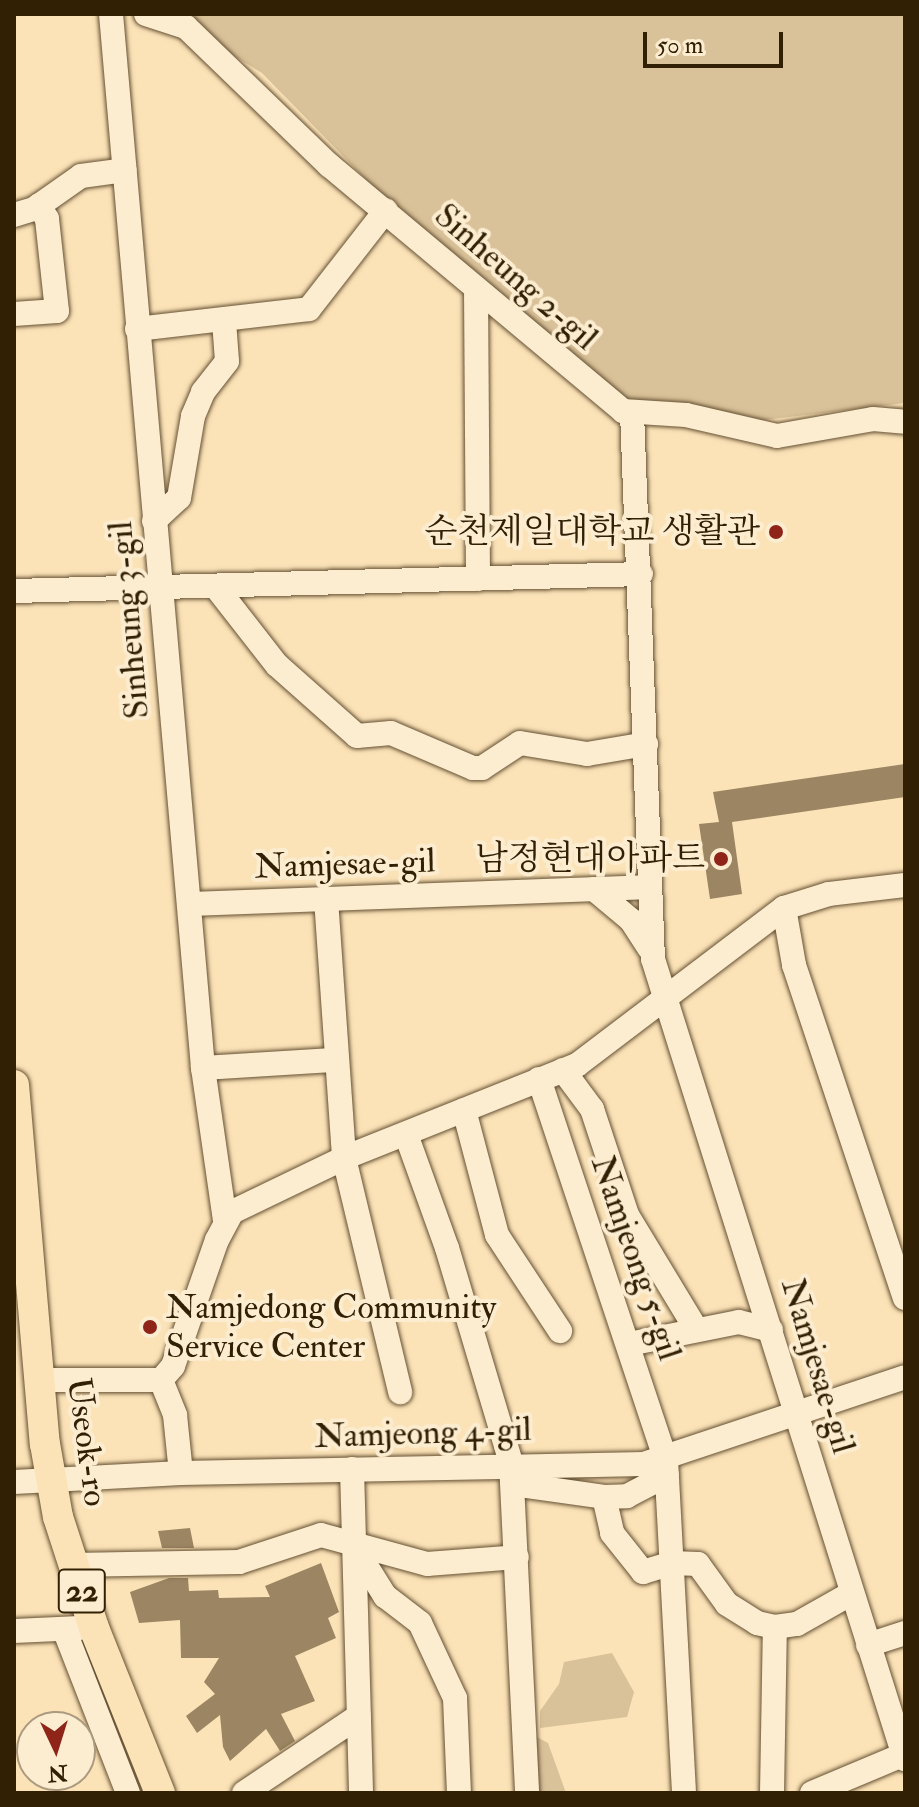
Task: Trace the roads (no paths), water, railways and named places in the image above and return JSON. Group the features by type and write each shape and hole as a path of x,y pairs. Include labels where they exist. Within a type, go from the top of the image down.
{"main road":[{"name":"Useok-ro","path":"14,1085 18,1170 51,1481 72,1565 94,1628 160,1793"}],"street":[{"name":"Sinheung 3-gil","path":"111,14 189,904"},
{"name":"Sinheung 2-gil","path":"146,14 186,27 329,165 607,398 632,413"},
{"path":"14,215 39,205 81,176 125,170"},
{"path":"14,314 57,311 47,219 39,205"},
{"path":"137,329 309,309 386,210"},
{"path":"476,289 478,579"},
{"path":"154,521 179,498 193,416 203,392 227,361 224,321"},
{"path":"665,999 653,956 647,887 641,574 632,413 686,415 777,436 881,418 905,422"},
{"path":"14,591 160,590 641,574"},
{"path":"216,587 277,665 357,736 391,733 473,768 520,743 587,754 646,744"},
{"path":"39,1380 161,1380 173,1366 225,1221 232,1212 344,1158 407,1137 593,1055 784,908 829,894 905,885"},
{"name":"Namjesae-gil","path":"189,904 647,887"},
{"path":"594,889 631,920 653,956"},
{"path":"326,899 333,1060 344,1158 400,1392"},
{"path":"189,904 203,1068 225,1221"},
{"path":"784,908 798,979 905,1298"},
{"name":"Namjesae-gil","path":"665,999 904,1756"},
{"path":"203,1068 333,1060"},
{"path":"563,1070 592,1109 627,1215 696,1329"},
{"name":"Namjeong 5-gil","path":"539,1079 629,1344 666,1467"},
{"path":"464,1110 497,1235 560,1331"},
{"path":"407,1137 447,1248 512,1474 527,1793"},
{"path":"629,1344 739,1322 771,1330"},
{"name":"Namjeong 4-gil","path":"14,1482 181,1473 352,1469 512,1474 666,1467 905,1377"},
{"path":"161,1380 175,1415 181,1473"},
{"path":"512,1474 604,1497 627,1496 666,1467"},
{"path":"666,1467 684,1793"},
{"path":"352,1469 361,1793"},
{"path":"604,1497 612,1533 643,1572 672,1563 698,1564 727,1604 775,1627 797,1624 852,1593"},
{"path":"72,1565 239,1562 321,1535 427,1564 517,1557"},
{"path":"354,1546 385,1596 420,1623 455,1698 459,1793"},
{"path":"772,1793 775,1627"},
{"path":"14,1631 94,1628"},
{"path":"64,1629 128,1793"},
{"path":"868,1645 905,1633"},
{"path":"244,1793 359,1716"},
{"path":"812,1793 904,1756"}],"place":[{"name":"순천제일대학교 생활관","path":"776,532"},
{"name":"남정현대아파트","path":"721,859"},
{"name":"Namjedong Community Service Center","path":"150,1327"}]}
